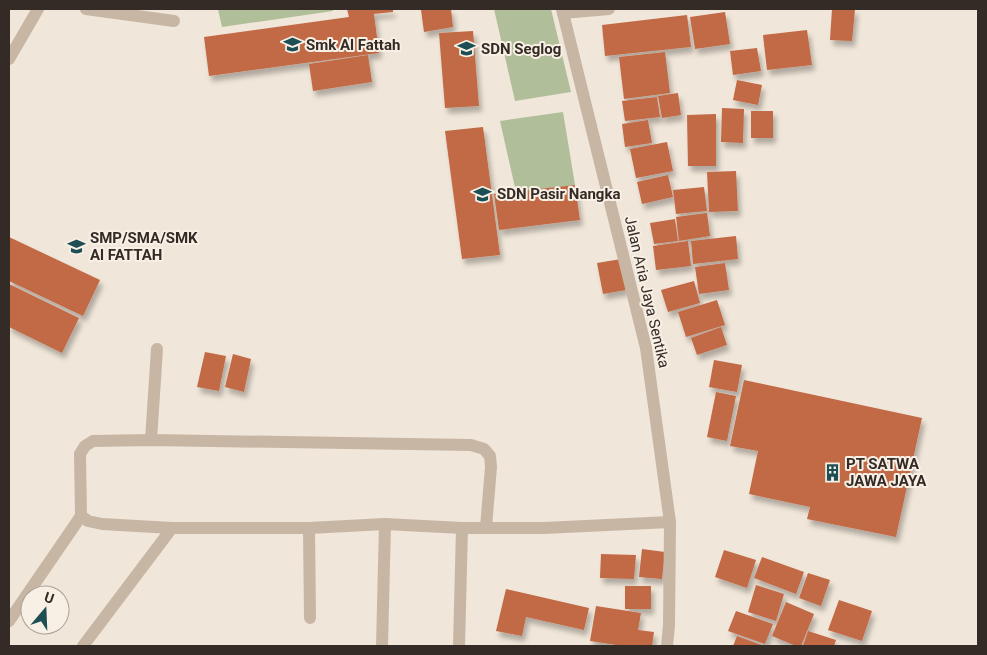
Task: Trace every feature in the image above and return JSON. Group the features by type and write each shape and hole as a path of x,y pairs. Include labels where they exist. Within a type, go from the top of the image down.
{"street":[{"path":"9,59 38,9"},
{"path":"86,9 174,21"},
{"path":"563,11 609,9"},
{"name":"Jalan Aria Jaya Sentika","path":"563,11 646,348 670,522 667,646"},
{"path":"150,440 157,349"},
{"path":"9,621 81,516 80,454 85,446 93,441 150,440 471,445 484,449 490,456 491,467 486,528"},
{"path":"81,516 88,521 102,524 172,528 309,528 385,524 462,528 570,528 670,522"},
{"path":"382,646 385,524"},
{"path":"84,646 172,528"},
{"path":"309,528 310,618"},
{"path":"459,646 462,528"}],"green space":[{"path":"218,9 332,9 333,11 222,27"},
{"path":"494,9 551,9 571,92 515,101"},
{"path":"563,112 575,185 516,192 500,121"}],"building":[{"name":"Smk Al Fattah","path":"347,9 393,9 393,12 374,14 379,53 209,76 204,37 349,17"},
{"path":"451,9 453,27 424,32 421,10"},
{"path":"832,9 855,9 852,41 830,40"},
{"path":"725,12 730,44 695,49 690,17"},
{"path":"687,15 691,47 605,56 602,25"},
{"path":"807,30 812,65 767,70 763,35"},
{"path":"473,31 479,106 445,108 439,33"},
{"path":"757,48 761,71 733,75 730,51"},
{"path":"665,52 670,93 624,99 619,57"},
{"path":"368,55 372,82 313,91 309,64"},
{"path":"737,80 762,85 758,105 733,100"},
{"path":"678,93 681,115 662,118 658,96"},
{"path":"657,97 660,117 625,121 622,101"},
{"path":"722,108 744,109 743,143 721,142"},
{"path":"751,111 773,111 773,138 751,138"},
{"path":"716,114 716,166 688,166 687,115"},
{"path":"648,120 652,143 625,147 622,124"},
{"path":"483,127 500,255 462,259 445,131"},
{"path":"667,142 673,171 636,178 630,149"},
{"path":"736,171 738,211 709,212 707,172"},
{"path":"668,175 673,197 642,204 637,182"},
{"path":"575,185 580,220 499,230 494,194"},
{"path":"704,187 707,211 676,214 673,190"},
{"path":"707,213 710,236 679,241 676,217"},
{"path":"675,219 678,241 654,244 650,223"},
{"path":"736,236 738,259 693,264 691,241"},
{"path":"9,237 100,280 83,316 9,281"},
{"path":"688,241 691,266 656,270 653,246"},
{"path":"621,259 626,290 603,294 597,263"},
{"path":"725,263 729,290 699,294 695,267"},
{"path":"694,281 700,303 668,312 661,290"},
{"path":"9,284 79,318 62,353 9,327"},
{"path":"717,300 725,325 686,337 678,312"},
{"path":"721,327 727,345 697,355 691,338"},
{"path":"205,352 226,356 219,391 197,387"},
{"path":"233,354 251,359 244,392 225,387"},
{"path":"714,360 742,365 737,392 709,387"},
{"name":"PT SATWA JAWA JAYA","path":"744,380 922,418 896,537 807,519 810,507 749,494 758,451 730,446"},
{"path":"716,392 736,396 727,441 707,437"},
{"path":"642,549 665,552 662,579 639,577"},
{"path":"724,550 756,560 747,588 715,577"},
{"path":"601,554 636,555 634,579 600,578"},
{"path":"762,557 804,572 796,594 754,578"},
{"path":"808,573 830,580 821,606 799,598"},
{"path":"756,585 784,594 776,621 748,612"},
{"path":"625,586 651,586 651,609 625,609"},
{"path":"506,589 589,608 584,630 526,617 522,636 496,631"},
{"path":"839,600 872,611 862,641 828,630"},
{"path":"786,602 814,614 801,646 796,646 772,636"},
{"path":"596,606 641,613 638,630 654,632 652,646 623,646 590,641"},
{"path":"736,611 773,624 765,644 728,631"},
{"path":"808,631 836,640 834,646 803,646"},
{"path":"737,636 764,646 733,646"}],"place":[{"name":"Smk Al Fattah","path":"292,45"},
{"name":"SDN Seglog","path":"467,49"},
{"name":"SDN Pasir Nangka","path":"483,194"},
{"name":"SMP/SMA/SMK Al FATTAH","path":"76,247"},
{"name":"PT SATWA JAWA JAYA","path":"832,473"}]}
